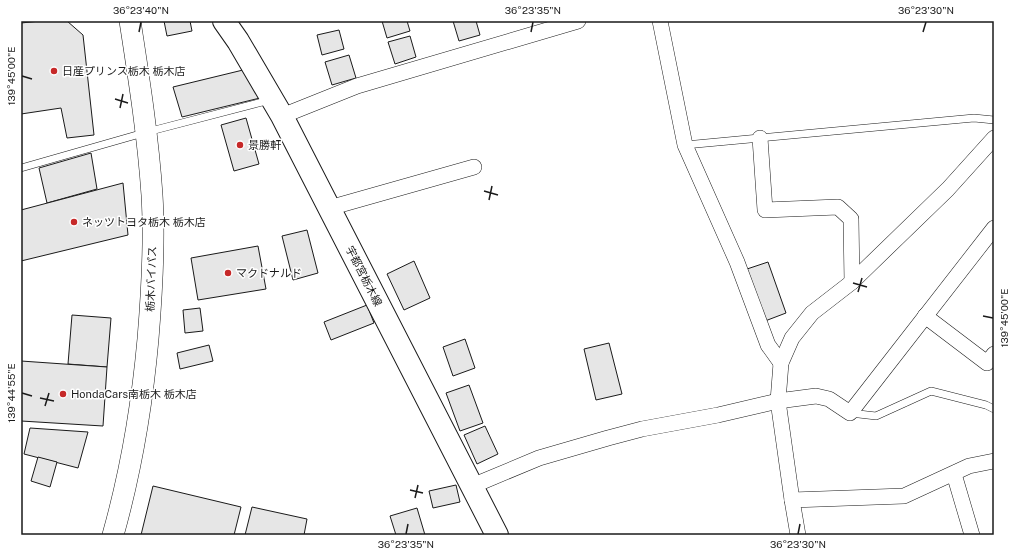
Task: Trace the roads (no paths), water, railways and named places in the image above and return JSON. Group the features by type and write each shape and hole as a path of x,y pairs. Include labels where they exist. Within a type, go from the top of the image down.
{"main road":[{"name":"栃木バイパス","path":"113,535 134,449 144,381 151,305 153,260 152,196 146,132 130,21"},
{"name":"宇都宮栃木線","path":"224,21 277,108 497,535"}],"street":[{"path":"277,108 578,21"},
{"path":"660,21 685,145 737,262 768,345 781,363"},
{"path":"760,138 765,210 838,207 851,219 852,282"},
{"path":"798,535 778,401 781,363 792,338 812,313 852,282 948,189 994,138"},
{"path":"329,208 474,167"},
{"path":"472,486 539,458 608,438 642,429 778,401 816,396 829,399 850,413 994,228"},
{"path":"925,316 987,363 994,354"},
{"path":"792,500 904,496 969,466 994,461"},
{"path":"954,474 972,535"}],"lane":[{"path":"21,168 146,132 277,108"},
{"path":"685,145 974,118 994,120"},
{"path":"850,413 876,416 931,391 986,405 994,409"}],"place":[{"name":"日産プリンス栃木 栃木店","path":"54,71"},
{"name":"景勝軒","path":"240,145"},
{"name":"ネッツトヨタ栃木 栃木店","path":"74,222"},
{"name":"マクドナルド","path":"228,273"},
{"name":"HondaCars南栃木 栃木店","path":"63,394"}]}
